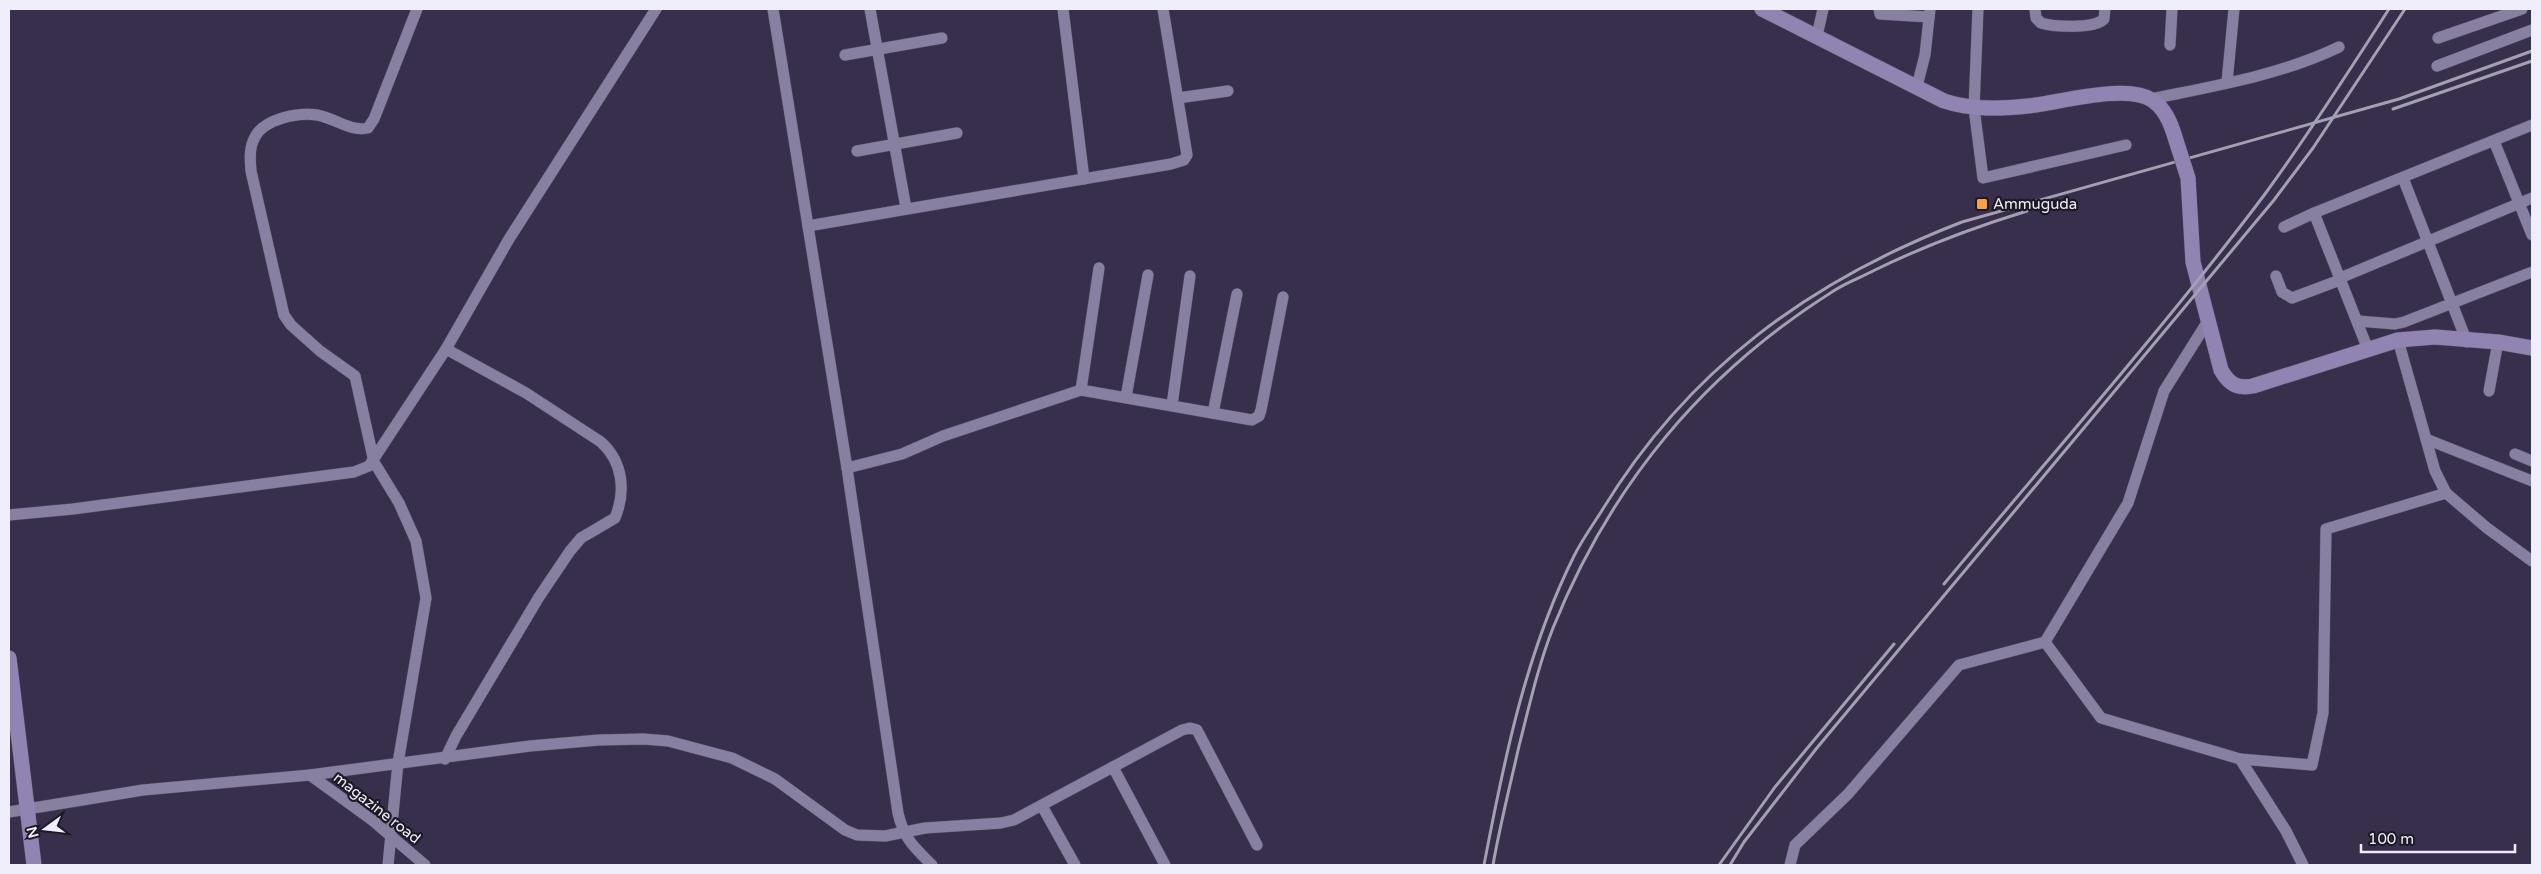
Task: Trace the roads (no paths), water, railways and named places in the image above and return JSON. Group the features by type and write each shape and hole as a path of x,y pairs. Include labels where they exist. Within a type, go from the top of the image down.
{"street":[{"path":"388,865 398,763 426,598 416,541 399,503 374,462 356,376 320,351 291,325 284,315 251,171 250,153 255,136 264,126 279,119 316,114 353,128 368,128 374,119 417,9"},
{"path":"9,515 73,509 354,472 374,462 446,349 509,239 656,9"},
{"path":"773,9 847,468 902,831 908,842 932,865"},
{"path":"870,9 906,208"},
{"path":"1063,9 1084,179"},
{"path":"808,226 1171,164 1184,160 1187,155 1163,9"},
{"path":"1762,9 1779,13 1817,36 1944,101 1974,108 2027,106 2101,94 2127,93 2151,99 2227,82 2315,58 2339,47"},
{"path":"1817,36 1823,9"},
{"path":"1879,9 1880,14 1930,13 1925,55 1917,86"},
{"path":"1978,9 1974,108 1983,178 2126,145"},
{"path":"2035,9 2036,18 2041,23 2055,25 2095,25 2104,19 2105,9"},
{"path":"2170,45 2172,9"},
{"path":"2227,82 2234,9"},
{"path":"2438,38 2522,9"},
{"path":"2437,66 2532,30"},
{"path":"845,55 942,38"},
{"path":"1178,98 1228,91"},
{"path":"2151,99 2167,116 2188,178 2190,246 2196,280 2221,370 2226,379 2241,388 2398,340 2435,337 2467,342 2498,342 2532,348"},
{"path":"2284,227 2532,125"},
{"path":"857,151 957,133"},
{"path":"2494,140 2532,235"},
{"path":"2403,178 2454,303 2467,342"},
{"path":"2276,276 2282,292 2292,298 2532,198"},
{"path":"2314,214 2367,348"},
{"path":"1082,390 1099,268"},
{"path":"2358,322 2395,324 2532,272"},
{"path":"1126,397 1148,275"},
{"path":"1172,405 1190,276"},
{"path":"1213,413 1237,294"},
{"path":"847,468 902,454 942,436 1082,390 1252,420 1258,416 1282,298"},
{"path":"1790,865 1795,845 1848,794 1959,665 2045,642 2128,503 2164,391 2208,321"},
{"path":"2398,340 2435,471 2446,493 2487,528 2532,561"},
{"path":"2489,391 2498,342"},
{"path":"445,759 456,736 556,571 582,538 615,518 623,489 620,472 607,448 601,442 526,393 446,349"},
{"path":"2426,440 2532,481"},
{"path":"2515,454 2532,461"},
{"path":"2045,642 2101,718 2240,759 2312,765 2323,713 2326,529 2446,493"},
{"path":"9,658 34,865"},
{"path":"9,812 143,790 310,775 398,763 445,759 530,746 599,740 668,741 732,758 776,780 834,823 857,835 884,836 902,831 1001,823 1042,806 1182,730 1190,728 1198,730 1257,845"},
{"path":"2240,759 2286,831 2303,865"},
{"path":"1113,767 1165,865"},
{"name":"magazine road","path":"310,775 372,820 425,865"},
{"path":"1042,806 1075,865"}],"railway":[{"path":"1944,584 2227,244 2297,148 2389,9"},
{"path":"1730,865 1744,842 1816,749 2274,200 2313,148 2405,9"},
{"path":"1484,865 1509,746 1530,668 1542,630 1574,556 1635,461 1672,415 1713,373 1756,336 1803,302 1853,272 1906,246 1962,222 2399,99 2532,51"},
{"path":"2393,109 2532,61"},
{"path":"1493,865 1526,716 1553,628 1576,576 1603,526 1633,480 1666,436 1703,395 1743,358 1787,322 1835,290 1893,261 1931,245 2027,211"},
{"path":"1719,865 1775,787 1894,644"}],"place":[{"name":"Ammuguda","path":"1982,204"}]}
